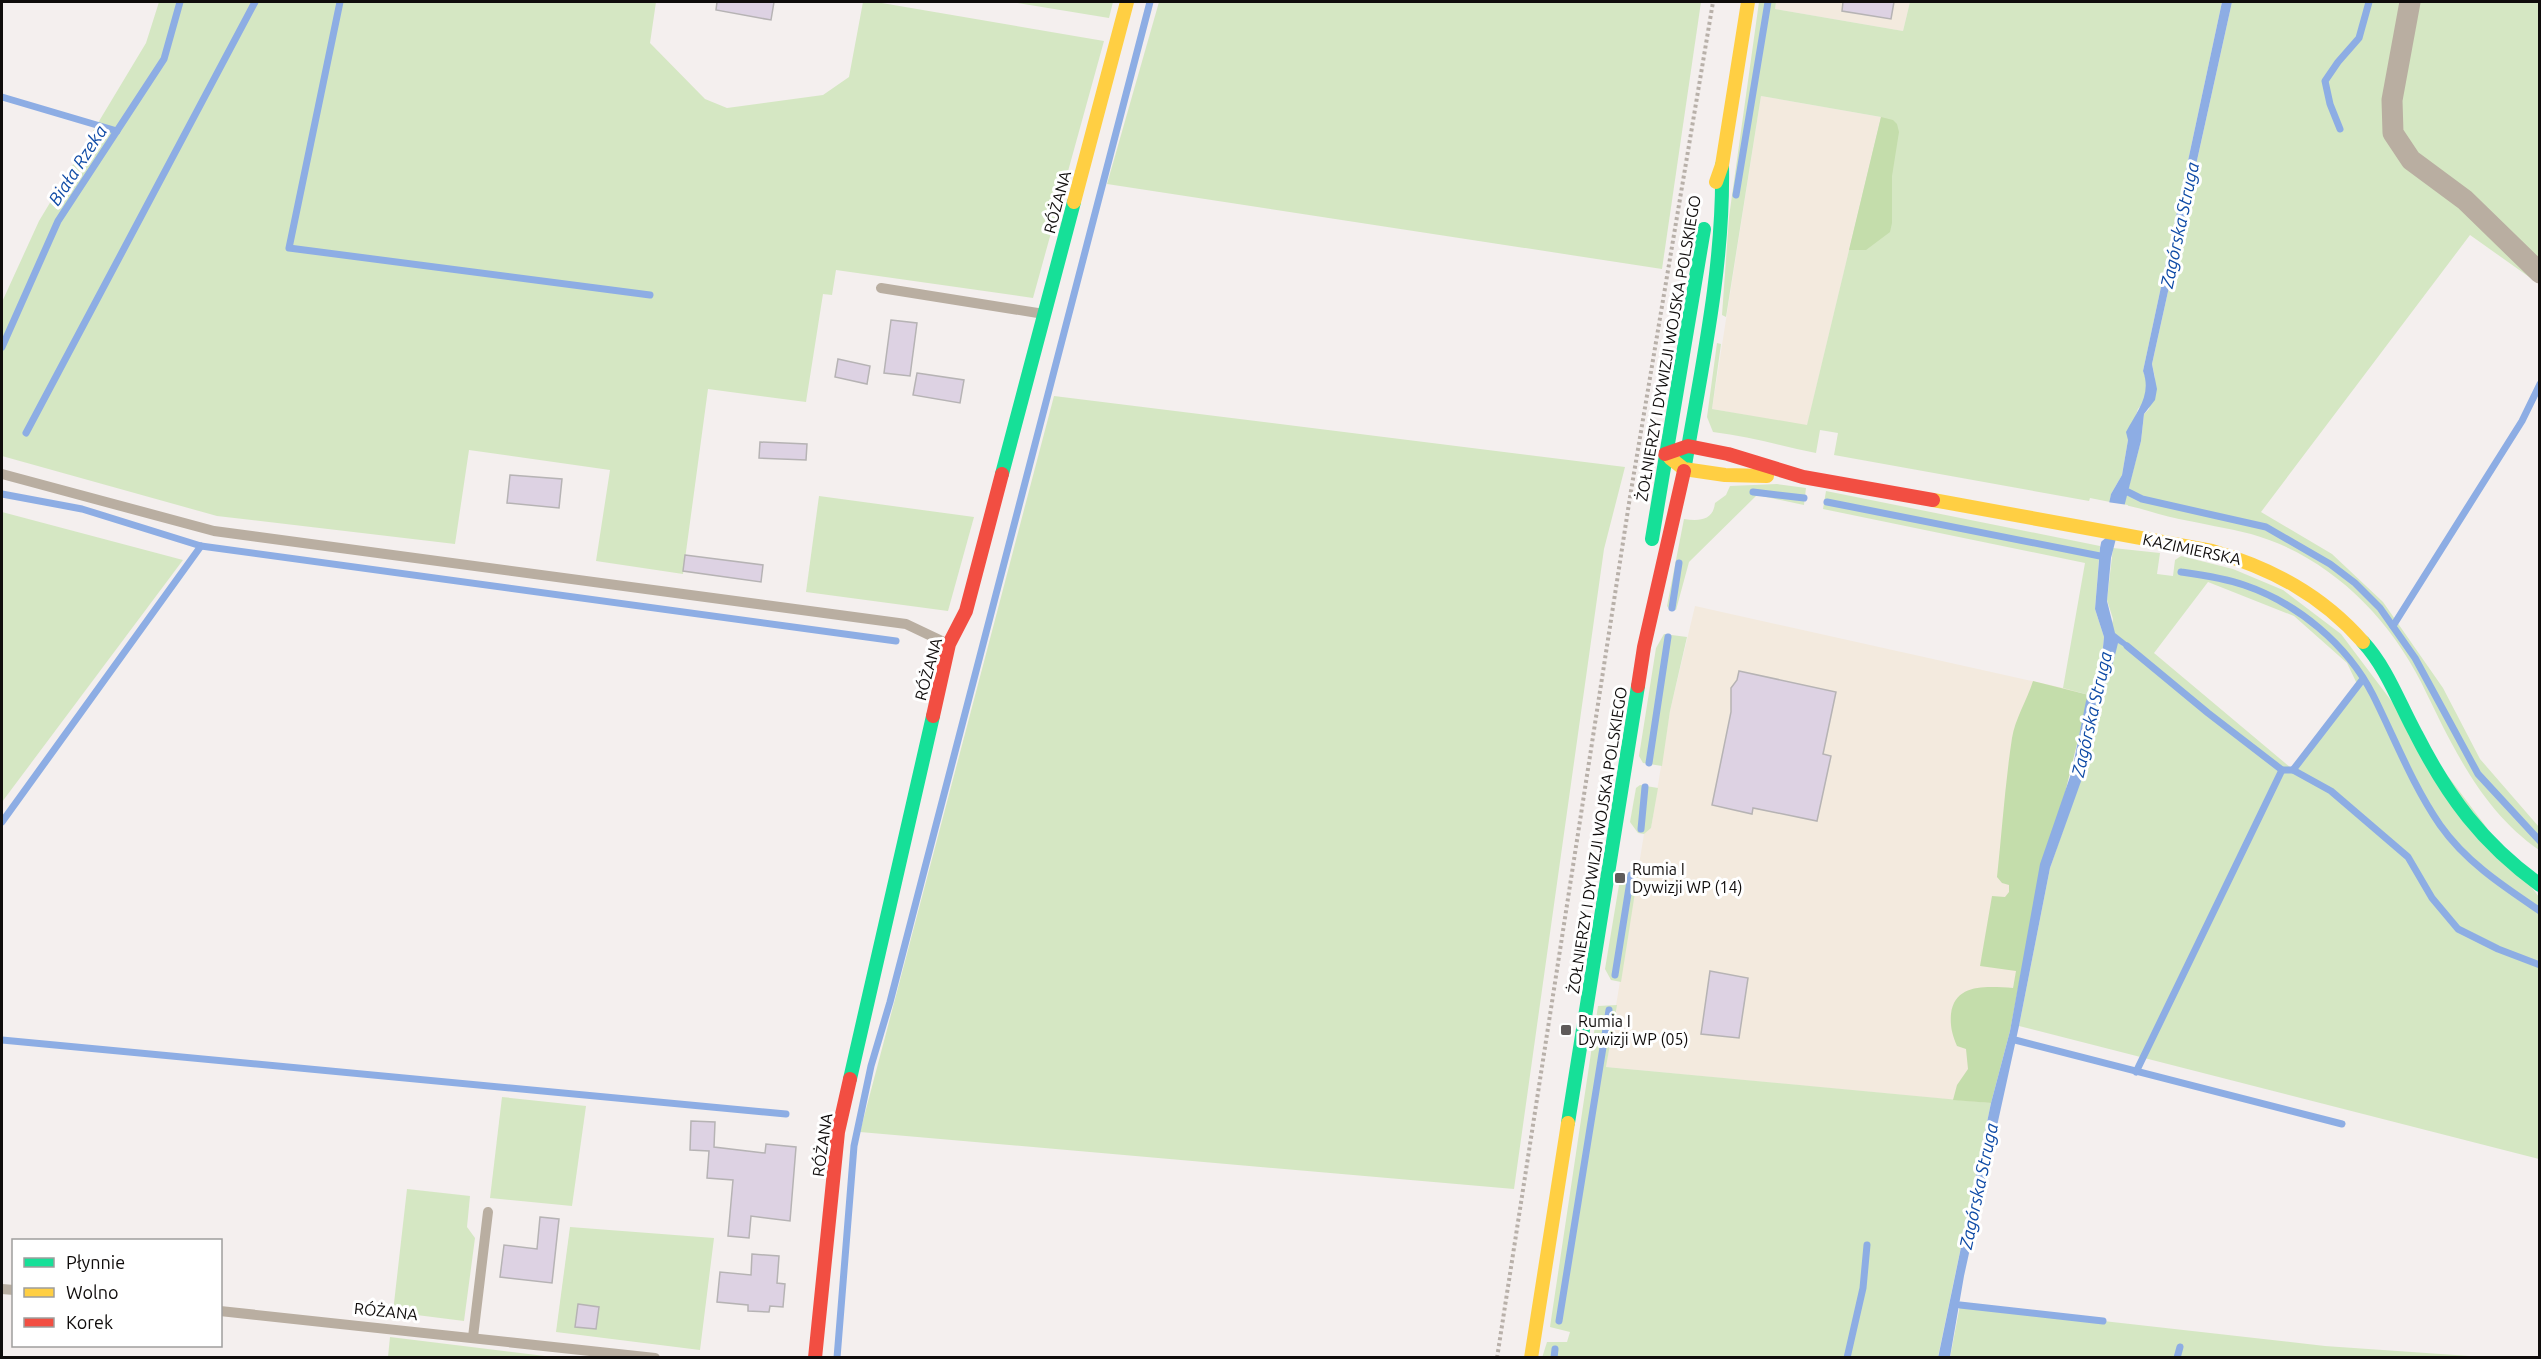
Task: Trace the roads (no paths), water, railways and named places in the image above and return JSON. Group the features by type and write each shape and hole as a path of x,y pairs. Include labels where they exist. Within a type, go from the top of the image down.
{"street":[{"name":"RÓŻANA","path":"815,1358 838,1132 949,644 966,611 1127,2"},
{"name":"ŻOŁNIERZY I DYWIZJI WOJSKA POLSKIEGO","path":"1644,647 1651,543 1665,454 1708,205 1722,165 1748,2"},
{"path":"2410,2 2392,100 2393,133 2411,160 2465,200 2540,273"},
{"name":"ŻOŁNIERZY I DYWIZJI WOJSKA POLSKIEGO","path":"1532,1358 1644,647 1669,546 1718,272 1723,207 1722,165"},
{"path":"1665,454 1688,446"},
{"name":"KAZIMIERSKA","path":"1688,446 1728,454 1803,477 2239,558 2293,581 2343,619 2368,648 2384,671 2445,789 2466,818 2494,849 2540,885"},
{"name":"KAZIMIERSKA","path":"1665,454 1684,469 1725,475 1803,477"}],"lane":[{"path":"881,288 1045,314"},
{"path":"2,474 214,531 906,624 949,644"},
{"path":"473,1337 488,1212"},
{"name":"RÓŻANA","path":"222,1311 655,1358"}],"water":[{"name":"Zagórska Struga","path":"2222,2 2232,2 2152,364 2157,389 2155,400 2144,414 2141,441 2111,558 2107,601 2115,633 2129,644 2126,648 2118,643 2108,679 2093,713 2084,773 2050,868 2019,1026 1964,1276 1950,1357 1938,1358 1991,1103 2010,1031 2040,864 2072,771 2086,701 2101,667 2104,637 2095,609 2100,548 2111,494 2122,475 2128,440 2126,432 2139,410 2146,388 2143,371"}],"waterway":[{"name":"Biała Rzeka","path":"2,347 58,221 164,59 180,2"},
{"path":"26,433 255,2"},
{"path":"340,2 289,248 650,295"},
{"path":"837,1358 854,1146 871,1066 890,1002 1150,2"},
{"path":"1736,195 1768,2"},
{"path":"2340,129 2330,104 2325,81 2359,38 2369,2"},
{"path":"2,97 117,131"},
{"path":"2393,626 2522,421 2540,384"},
{"path":"1753,492 1804,498"},
{"path":"2128,492 2142,499 2266,527 2330,564 2355,583 2380,608 2415,658 2478,774 2540,841"},
{"path":"2,494 82,509 201,546 896,641"},
{"path":"1827,502 2100,556"},
{"path":"2,822 201,546"},
{"path":"1672,608 1679,563"},
{"path":"2181,572 2229,580 2264,593 2301,614 2335,643 2362,676 2373,695 2412,777 2440,825 2473,862 2540,911"},
{"path":"1649,763 1668,637"},
{"path":"2127,646 2282,770 2293,770"},
{"path":"2363,679 2293,770 2331,791 2408,857 2432,898 2458,929 2498,949 2540,965"},
{"path":"2136,1072 2282,770"},
{"path":"1641,829 1645,787"},
{"path":"1615,975 1631,875"},
{"path":"1559,1321 1609,1010"},
{"path":"2,1040 786,1114"},
{"path":"2015,1040 2342,1124"},
{"path":"1847,1358 1863,1288 1867,1245"},
{"path":"1960,1305 2103,1321"},
{"path":"2177,1358 2180,1347"},
{"path":"1554,1358 1555,1349"}],"place":[{"name":"Rumia I Dywizji WP (14)","path":"1620,878"},
{"name":"Rumia I Dywizji WP (05)","path":"1566,1030"}]}
